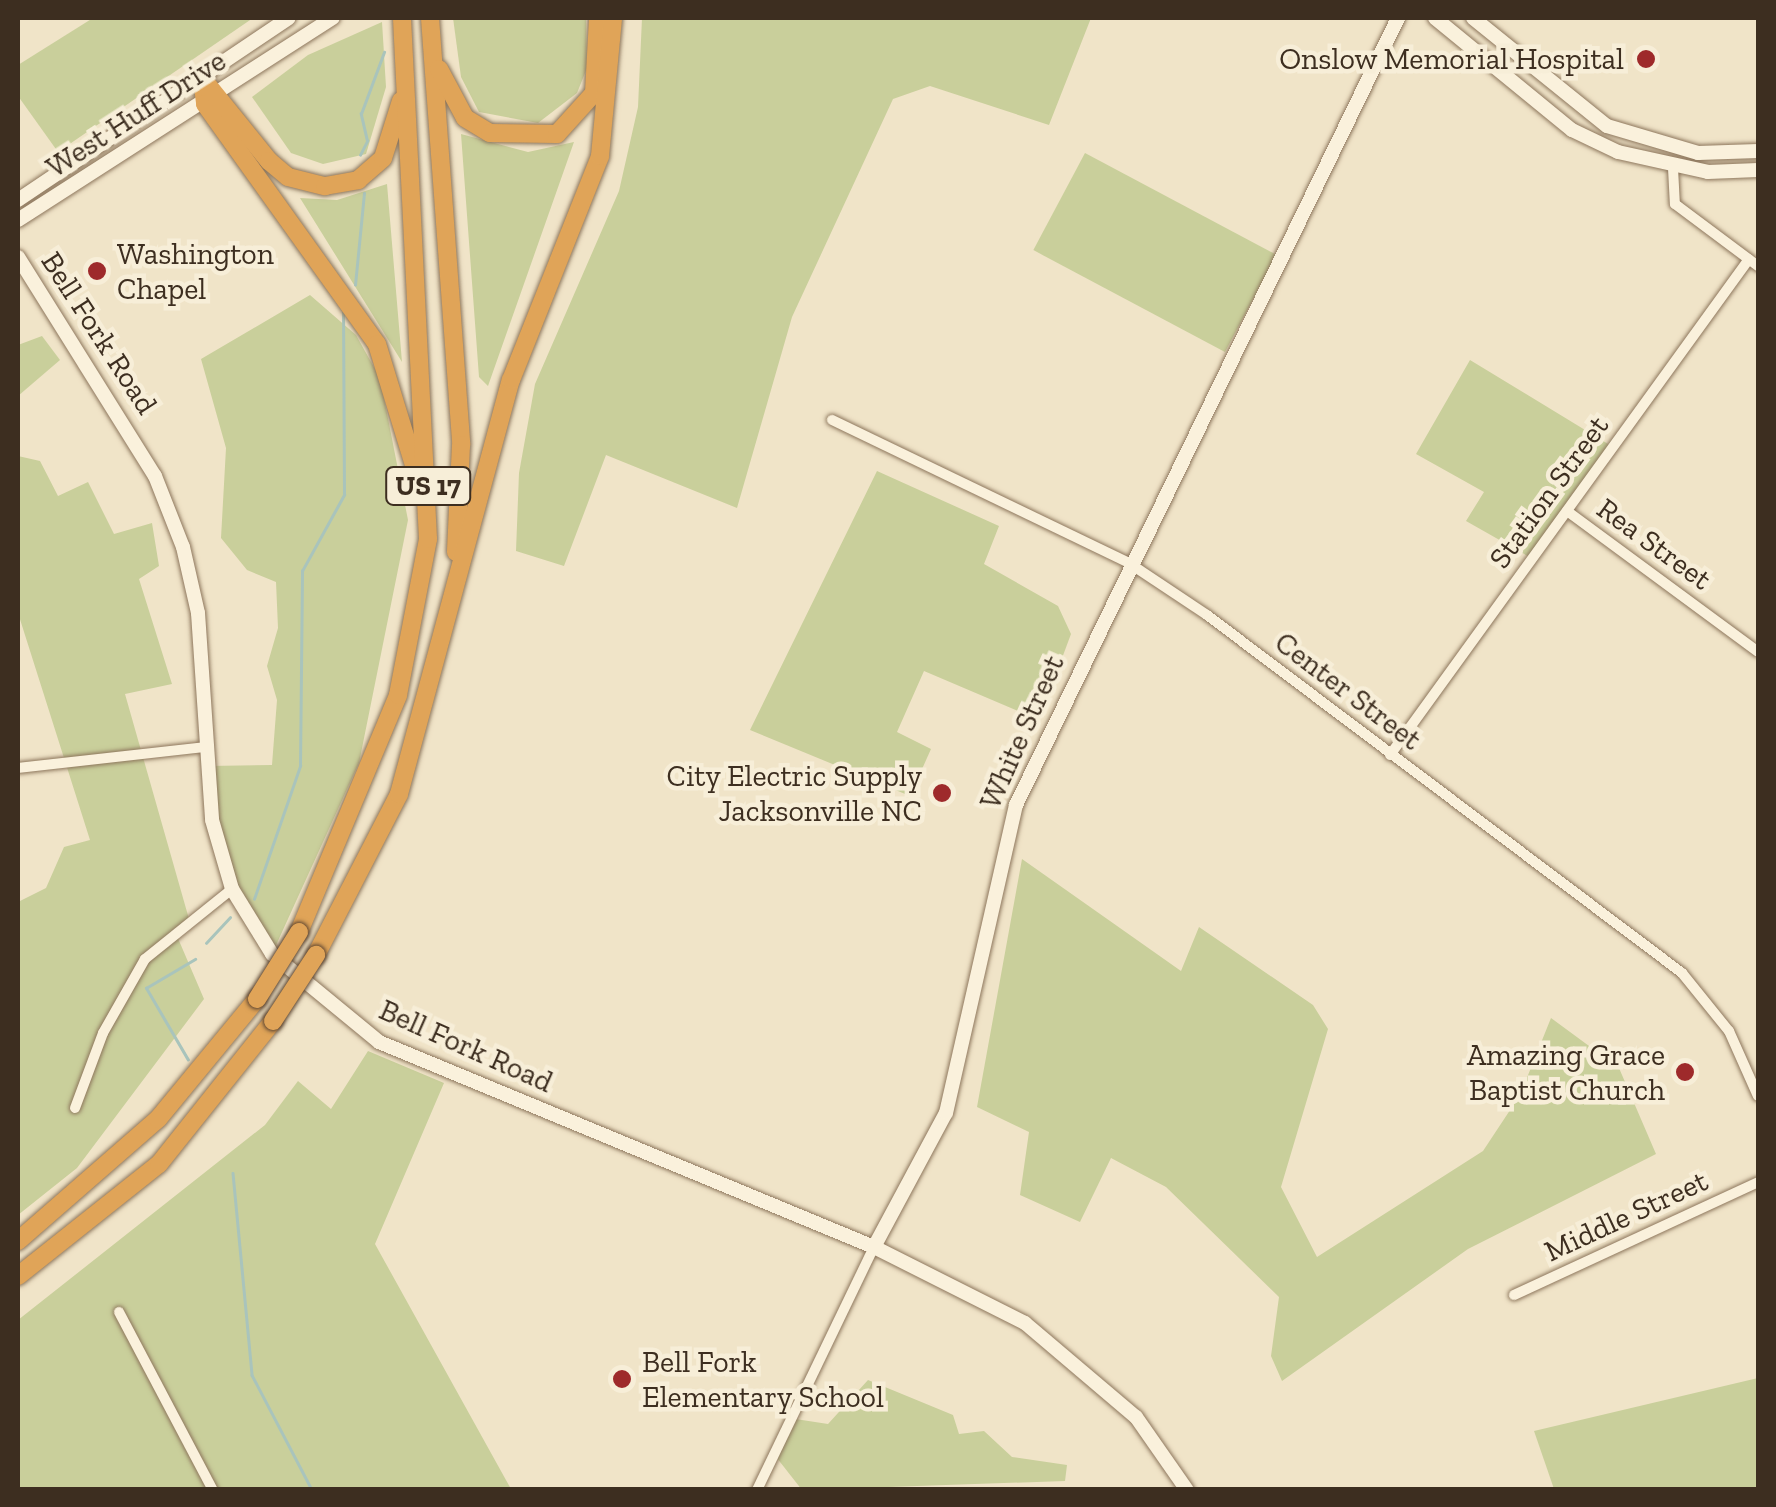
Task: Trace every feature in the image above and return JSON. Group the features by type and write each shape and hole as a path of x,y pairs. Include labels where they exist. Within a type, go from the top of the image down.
{"highway":[{"name":"US 17","path":"18,1242 158,1118 257,999 299,932 393,711 428,539 402,18"},
{"name":"US 17","path":"18,1276 159,1164 273,1021 316,955 399,794 450,602 461,444 430,18"},
{"path":"432,54 464,118 490,133 557,134 594,93 598,18"},
{"path":"450,602 511,380 600,156 613,18"},
{"path":"202,78 222,93 288,178 342,185 373,170 394,139 406,68"},
{"path":"202,78 205,104 376,344 410,437 428,539"}],"main road":[{"name":"West Huff Drive","path":"18,200 289,18"},
{"name":"West Huff Drive","path":"18,220 205,104 333,18"},
{"name":"White Street","path":"874,1248 946,1113 1016,805 1129,562 1398,18"},
{"path":"1435,18 1572,130 1672,168 1758,170"},
{"path":"1473,18 1607,126 1698,153 1758,151"},
{"name":"Bell Fork Road","path":"18,257 156,476 176,529 198,614 212,820 232,890 272,954 379,1042 874,1248 1025,1322 1087,1369 1186,1490"}],"street":[{"path":"1672,168 1675,204 1754,263"},
{"name":"Station Street","path":"1390,754 1754,263"},
{"name":"Center Street","path":"832,420 1129,562 1682,973 1729,1030 1758,1096"},
{"name":"Rea Street","path":"1567,511 1758,652"},
{"path":"18,768 206,747"},
{"path":"76,1108 102,1033 145,959 232,890"},
{"name":"Middle Street","path":"1514,1295 1758,1182"},
{"name":"White Street","path":"757,1490 874,1248"},
{"path":"119,1312 213,1490"}],"green space":[{"path":"93,18 253,18 58,152 18,96 18,65"},
{"path":"453,18 586,18 587,68 577,93 538,123 479,112 461,77"},
{"path":"642,18 1091,18 1049,125 930,86 893,99 792,317 737,508 606,455 564,566 516,551 519,473 535,384 619,191 638,107"},
{"path":"382,22 386,87 366,154 323,164 291,153 252,97 308,55"},
{"path":"461,134 528,152 574,142 488,386 479,377"},
{"path":"1085,153 1277,255 1225,352 1033,250"},
{"path":"387,184 402,362 300,198 337,200"},
{"path":"310,295 356,335 380,378 408,520 359,763 272,954 232,889 208,766 272,765 277,700 267,666 278,628 276,582 247,570 221,538 226,448 201,359"},
{"path":"42,336 60,360 18,396 18,345"},
{"path":"1470,360 1613,447 1533,559 1466,521 1484,492 1416,454"},
{"path":"18,456 40,461 58,496 88,482 114,534 152,523 159,566 139,579 172,684 125,694 189,919 174,929 204,999 77,1168 18,1215 18,902 46,888 64,847 90,840 18,613"},
{"path":"877,471 999,526 984,564 1058,606 1071,634 1039,720 924,671 897,732 931,749 910,796 750,730"},
{"path":"1022,859 1181,971 1199,927 1313,1005 1328,1029 1281,1187 1317,1257 1483,1151 1520,1095 1551,1018 1619,1068 1656,1154 1468,1249 1282,1381 1271,1356 1279,1297 1166,1187 1111,1158 1080,1222 1020,1195 1029,1132 977,1107"},
{"path":"368,1051 444,1083 375,1244 511,1489 18,1490 18,1320 265,1125 298,1081 331,1109"},
{"path":"1758,1378 1758,1489 1554,1489 1534,1431"},
{"path":"868,1380 953,1415 959,1434 984,1431 1012,1457 1067,1465 1065,1481 802,1490 773,1453 789,1418 828,1424"}],"waterway":[{"path":"360,155 367,141 361,114 384,52"},
{"path":"355,285 364,193"},
{"path":"254,899 300,766 302,571 344,495 343,313"},
{"path":"206,943 230,917"},
{"path":"188,1060 146,988 195,959"},
{"path":"233,1173 252,1375 312,1490"}],"place":[{"name":"Onslow Memorial Hospital","path":"1646,59"},
{"name":"Washington Chapel","path":"97,271"},
{"name":"City Electric Supply Jacksonville NC","path":"942,793"},
{"name":"Amazing Grace Baptist Church","path":"1685,1072"},
{"name":"Bell Fork Elementary School","path":"622,1379"}]}
